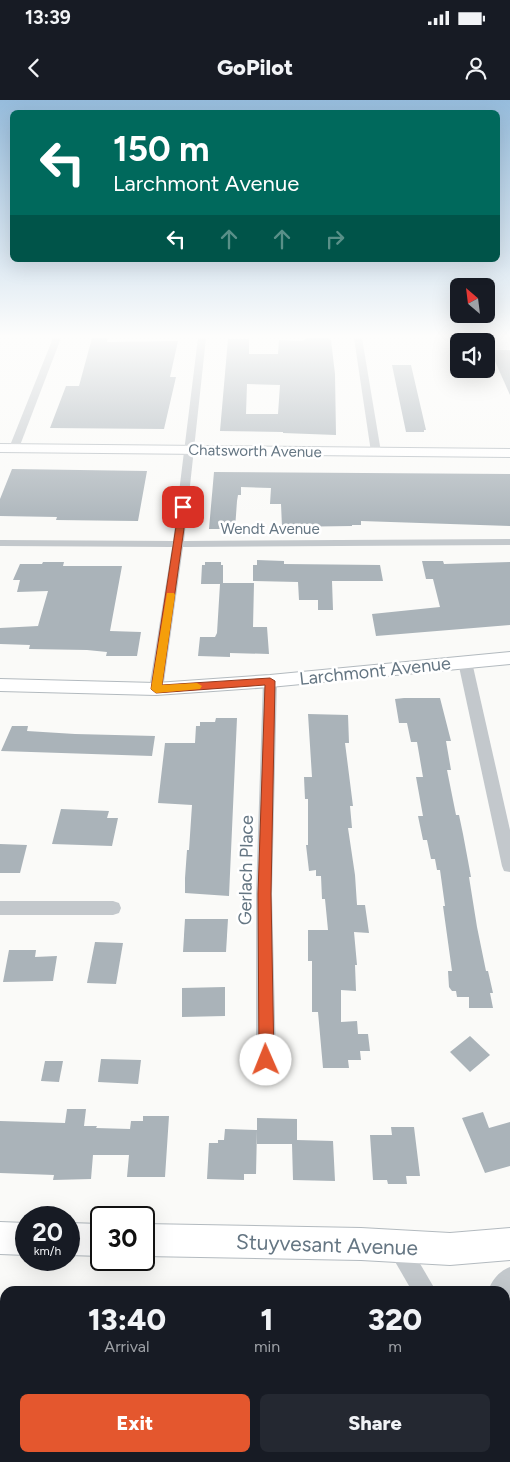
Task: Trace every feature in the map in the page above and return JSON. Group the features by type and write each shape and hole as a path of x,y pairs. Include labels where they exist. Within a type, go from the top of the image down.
{"street":[{"path":"7,448 28,402"},
{"path":"156,689 178,544 195,402"},
{"path":"368,402 376,452"},
{"name":"Chatsworth Avenue","path":"7,448 510,453"},
{"name":"Wendt Avenue","path":"0,543 510,542"},
{"name":"Larchmont Avenue","path":"0,684 156,689 270,681 510,658"},
{"path":"465,662 510,866"},
{"name":"Gerlach Place","path":"266,1060 264,894 270,681"},
{"path":"0,908 113,908"},
{"path":"0,1238 15,1239"},
{"name":"Stuyvesant Avenue","path":"155,1240 361,1244 450,1249 510,1244"},
{"path":"397,1246 422,1286"}],"building":[{"path":"60,402 170,402 164,429 50,428"},
{"path":"223,402 246,402 246,414 278,414 279,402 335,402 336,435 220,431"},
{"path":"400,402 419,402 426,430 424,432 406,432"},
{"path":"12,469 147,471 138,521 56,520 57,517 0,516 0,499"},
{"path":"214,472 510,474 510,526 361,521 361,525 352,526 282,527 281,504 270,504 271,488 241,487 241,495 238,495 237,501 235,529 209,529"},
{"path":"257,560 284,561 284,564 380,565 383,581 332,581 333,610 318,610 318,600 299,600 298,582 253,581 253,565 257,565"},
{"path":"422,561 443,561 444,564 510,562 510,625 376,636 372,614 440,607 433,579 426,579"},
{"path":"43,562 64,562 63,566 122,566 110,631 141,632 137,656 106,656 107,652 29,649 30,645 0,644 0,628 38,626 48,591 17,592 20,580 13,580 20,564 42,564"},
{"path":"205,562 221,562 221,565 223,565 223,583 254,583 253,627 267,627 269,654 230,653 230,657 198,656 200,637 215,637 217,633 220,584 201,584 202,565 205,565"},
{"path":"440,698 451,741 446,741 451,770 447,770 456,815 459,815 463,834 471,877 469,877 477,927 486,971 488,971 493,993 490,993 493,1008 469,1008 469,997 457,997 456,991 452,991 449,987 448,971 452,971 440,870 437,870 435,859 431,859 427,840 423,840 418,816 423,816 416,777 423,777 417,742 411,742 407,723 399,723 395,699"},
{"path":"308,714 348,715 349,743 345,743 353,806 350,806 352,828 348,828 357,905 365,905 369,933 354,932 357,965 355,965 356,991 341,990 341,1022 357,1021 358,1034 368,1034 370,1051 360,1051 361,1060 348,1060 349,1068 323,1068 318,1012 312,1012 312,961 308,961 308,930 328,930 325,899 322,899 321,876 316,876 316,870 309,871 306,845 308,845 308,799 305,799 304,777 312,777"},
{"path":"216,718 237,718 229,896 185,893 192,805 158,803 165,743 195,743 196,726 200,726 200,722 215,722"},
{"path":"12,726 28,726 27,731 155,736 152,756 1,751"},
{"path":"61,809 109,811 107,818 118,818 112,846 52,844"},
{"path":"0,844 27,845 20,873 0,873"},
{"path":"185,919 228,919 226,952 183,952"},
{"path":"95,942 123,943 116,984 87,983"},
{"path":"9,950 36,950 35,957 57,956 53,981 3,982"},
{"path":"225,987 225,1016 182,1017 182,988"},
{"path":"470,1036 490,1055 470,1072 450,1052"},
{"path":"101,1059 141,1060 138,1084 98,1082"},
{"path":"45,1061 63,1061 59,1082 41,1081"},
{"path":"67,1109 86,1109 84,1126 97,1126 96,1128 130,1129 131,1121 143,1121 143,1116 169,1116 165,1177 127,1177 129,1155 93,1155 91,1179 53,1180 54,1175 0,1173 0,1121 65,1123"},
{"path":"483,1112 489,1128 510,1122 510,1166 485,1173 462,1118"},
{"path":"257,1118 297,1119 297,1140 333,1141 335,1181 293,1180 292,1144 257,1144"},
{"path":"391,1127 414,1127 420,1176 406,1176 407,1184 388,1184 387,1180 373,1180 370,1135 392,1135"},
{"path":"225,1129 257,1130 256,1174 244,1174 244,1180 207,1179 209,1143 218,1143 218,1140 224,1140"}],"slow traffic":[{"path":"170,595 156,689 197,686"}],"route":[{"path":"183,507 156,689 270,681 264,894 266,1060"}]}
